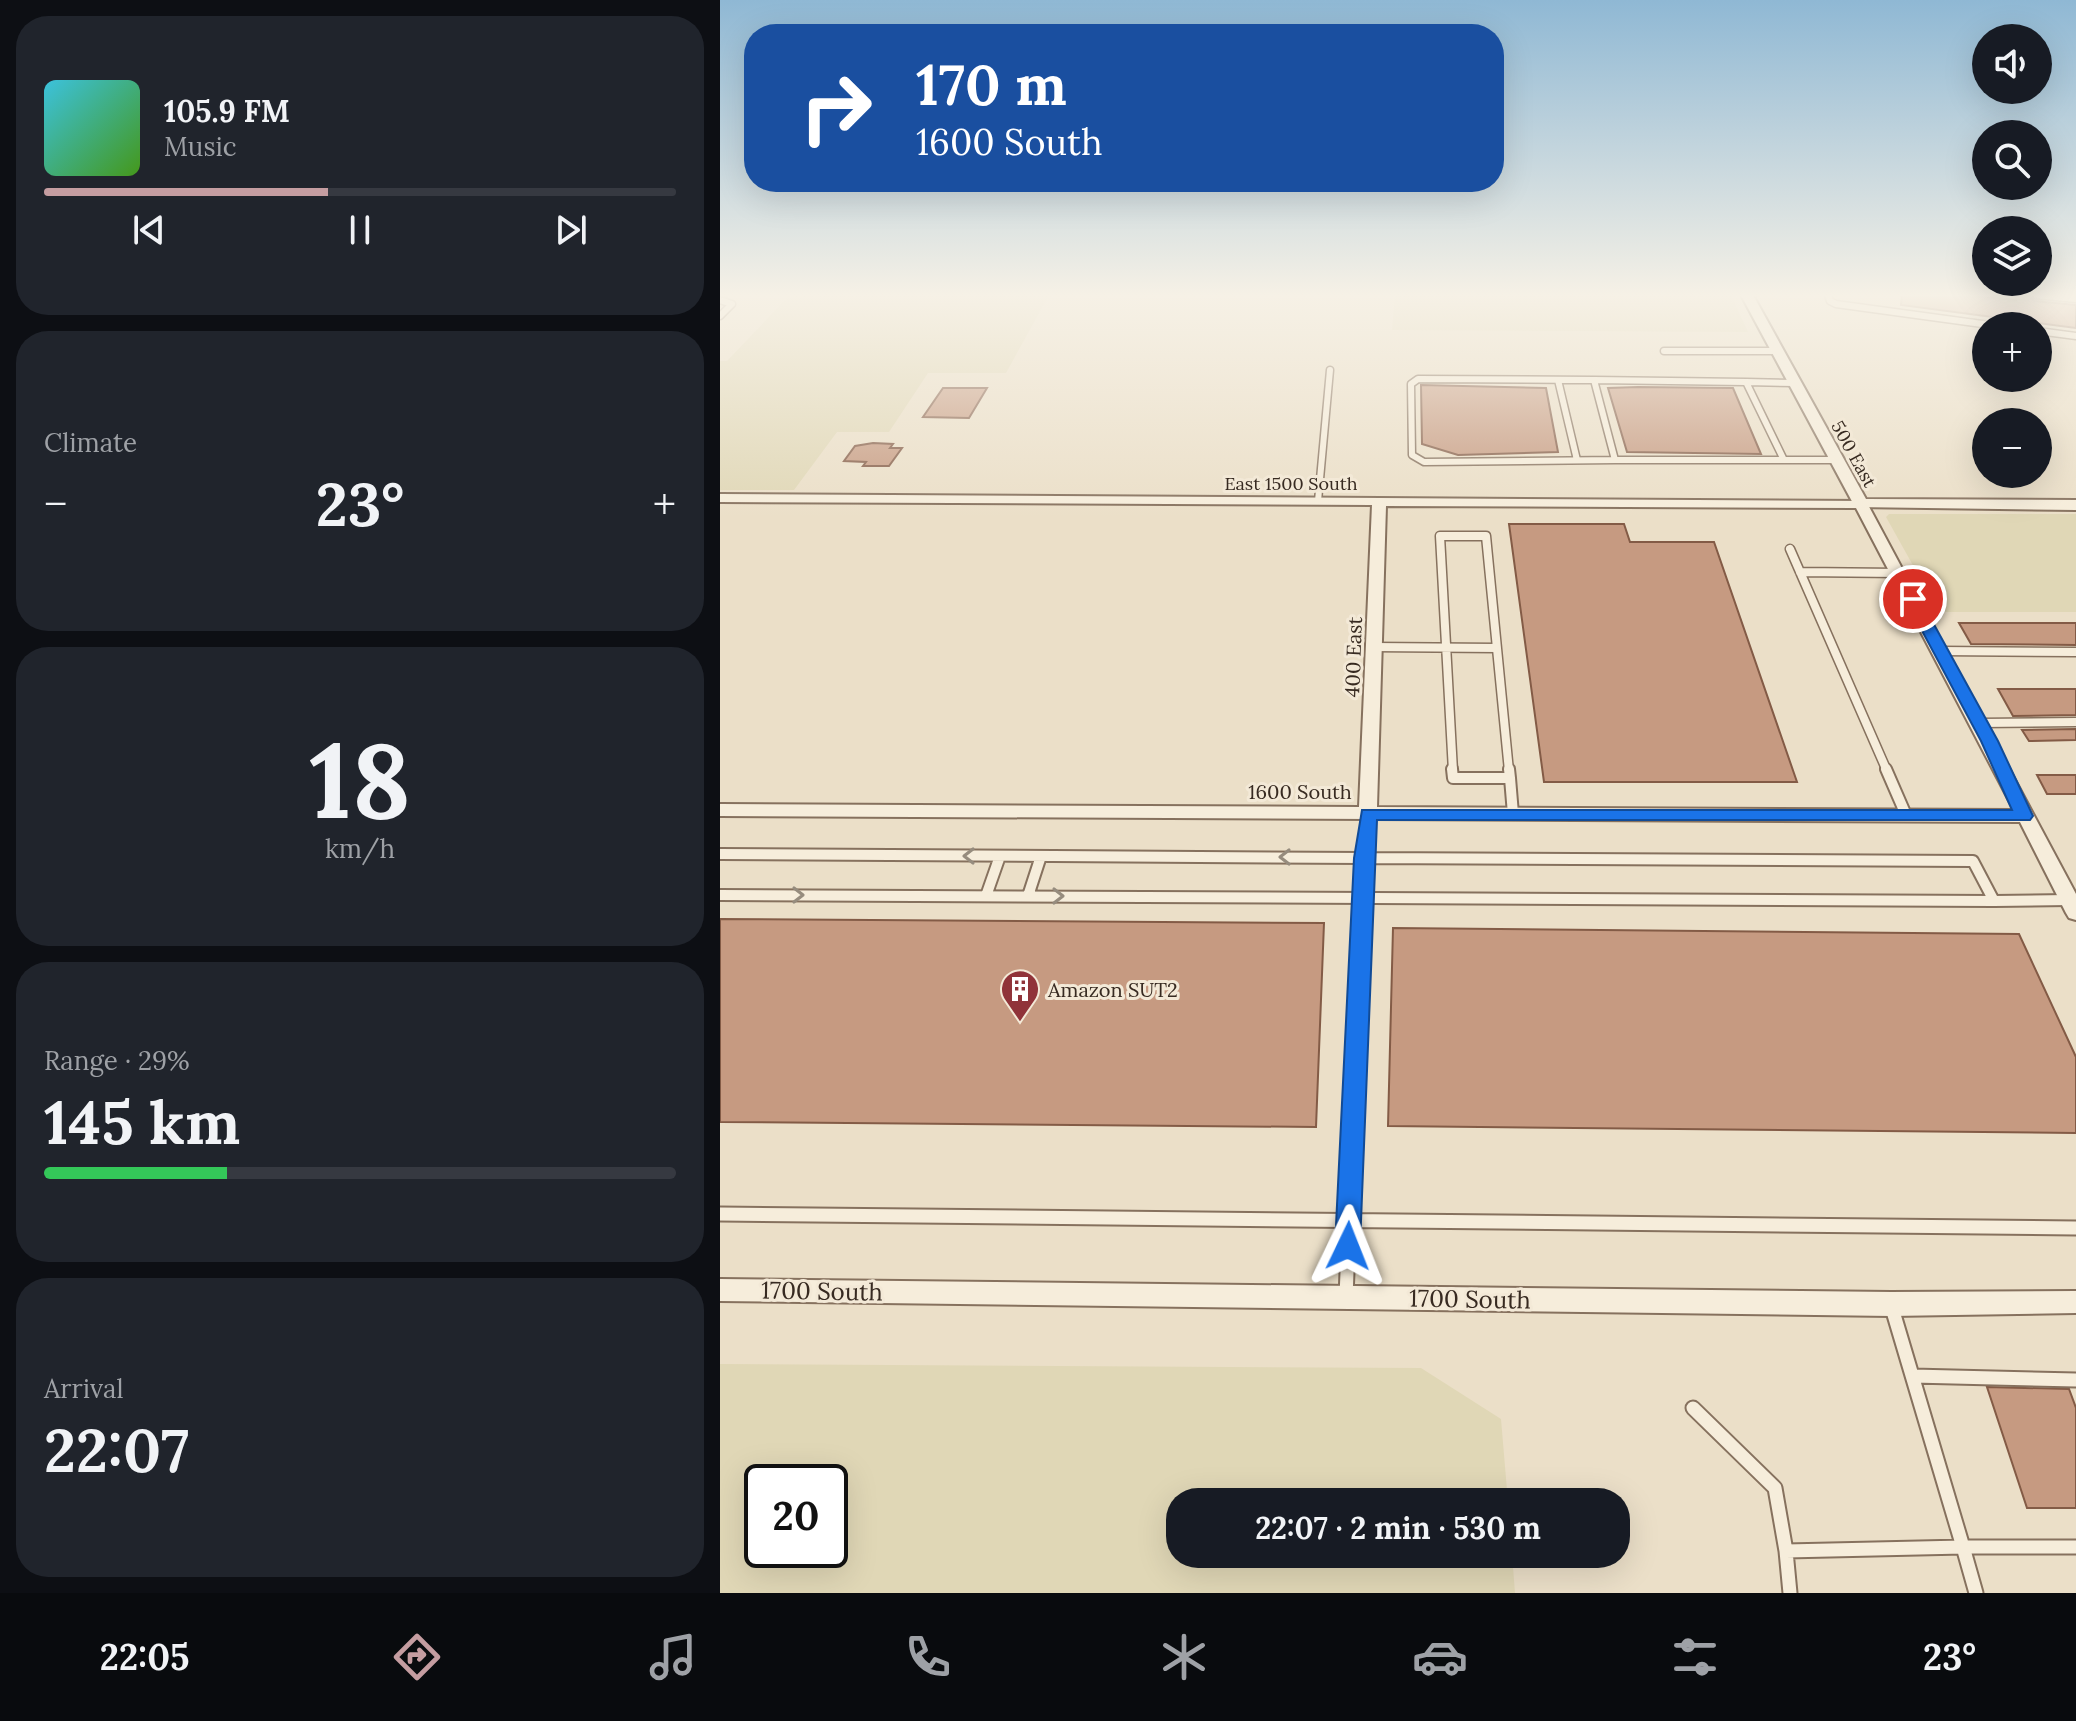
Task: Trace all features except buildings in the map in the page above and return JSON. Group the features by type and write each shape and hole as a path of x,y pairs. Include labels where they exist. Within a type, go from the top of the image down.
{"street":[{"name":"500 East","path":"1788,369 1861,504"},
{"name":"East 1500 South","path":"720,498 1861,504"},
{"name":"400 East","path":"1368,814 1379,502"},
{"path":"2072,907 1980,723 1861,504 2076,505"},
{"name":"1600 South","path":"720,810 2024,816"},
{"name":"1700 South","path":"720,1290 1891,1304 2076,1302"}],"lane":[{"path":"1318,501 1330,370"},
{"path":"1795,383 1418,379 1411,384 1412,455 1424,462 1837,460"},
{"path":"1558,380 1577,460"},
{"path":"1594,380 1615,460"},
{"path":"1746,382 1784,460"},
{"path":"1510,778 1453,778 1440,536 1486,536 1510,778 1513,814"},
{"path":"1790,549 1906,815"},
{"path":"1800,572 1899,573"},
{"path":"1373,647 1497,648"},
{"path":"1940,651 2076,652"},
{"path":"1980,723 2076,722"},
{"path":"1346,1297 1363,858 1368,814"},
{"path":"720,854 1973,861 1994,901"},
{"path":"986,896 1000,856"},
{"path":"1028,896 1041,856"},
{"path":"720,895 1994,901 2072,907"},
{"path":"720,1214 2076,1228"},
{"path":"1891,1304 1976,1593"},
{"path":"1913,1376 2076,1380"},
{"path":"1693,1408 1775,1488 1790,1593"},
{"path":"1786,1551 2076,1547"}],"shaded area":[{"path":"720,369 1008,369 1006,373 928,373 889,432 837,432 794,490 720,490"},
{"path":"1889,514 2076,514 2076,612 1939,612 1886,517"},
{"path":"720,1364 1421,1368 1501,1419 1507,1488 1166,1488 1166,1568 1513,1568 1515,1593 720,1593"}],"place":[{"name":"Amazon SUT2","path":"1020,1023"}],"route":[{"path":"1348,1246 1363,858 1368,814 2024,816 1989,741 1913,599"}]}
